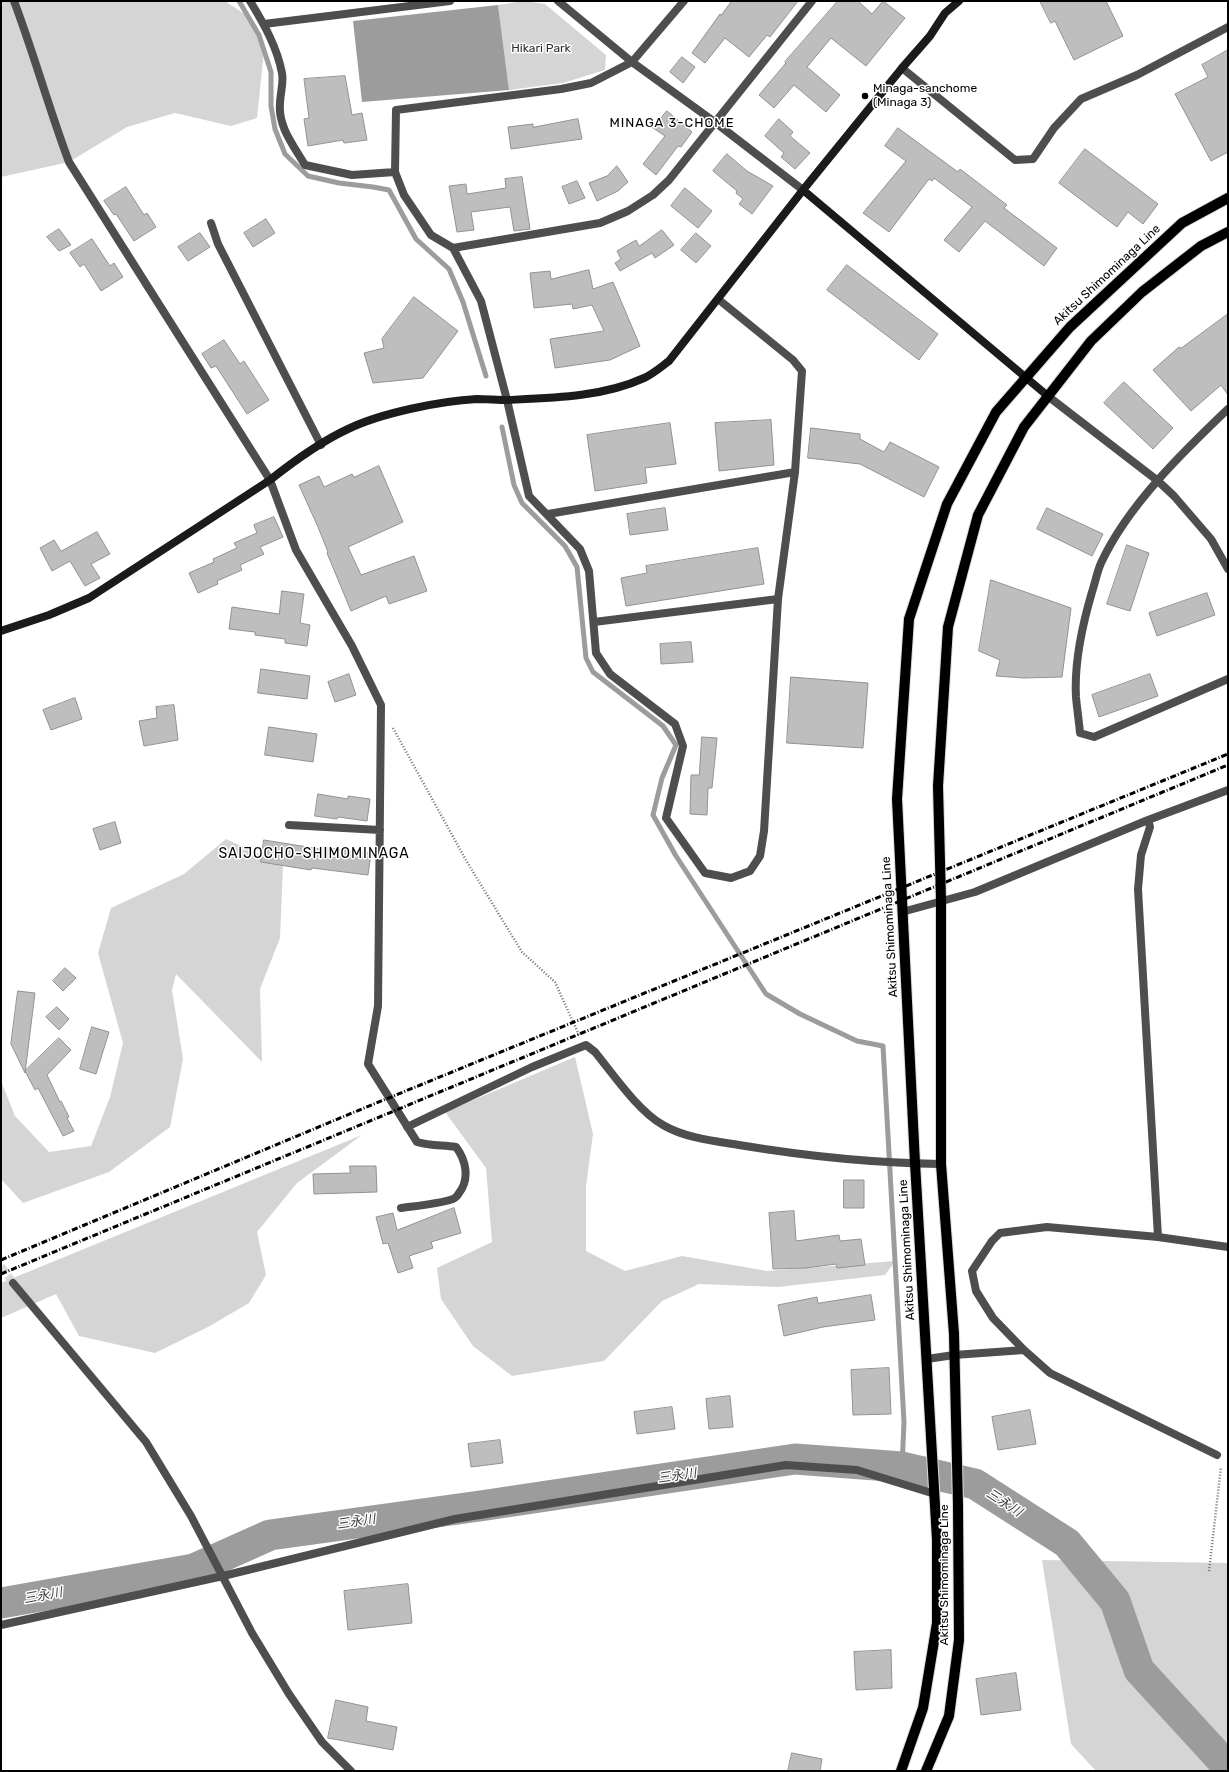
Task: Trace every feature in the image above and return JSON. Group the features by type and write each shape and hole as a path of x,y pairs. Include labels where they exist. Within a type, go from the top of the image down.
{"main road":[{"name":"Akitsu Shimominaga Line","path":"901,1771 923,1708 937,1623 937,1540 935,1494 915,1163 897,799 909,619 947,504 996,412 1070,327 1182,223 1228,198"},
{"name":"Akitsu Shimominaga Line","path":"926,1771 949,1716 960,1640 954,1355 941,1164 941,900 938,786 948,627 978,515 1024,427 1049,397 1091,341 1142,292 1201,246 1228,232"}],"street":[{"path":"14,1 32,48 57,130 69,162 270,480 296,550 352,646 381,705 378,1006 368,1064 417,1142 429,1146 446,1145 456,1147 462,1155 466,1170 465,1182 461,1191 454,1199 401,1208"},
{"path":"250,1 264,24 276,51 283,76 279,106 285,133 305,165 352,175 395,172"},
{"path":"264,24 450,1"},
{"path":"558,1 632,62 716,123 803,190 1049,397 1158,481 1174,496 1211,539 1228,569"},
{"path":"684,1 632,62 591,83 569,88 396,110 395,172 404,195 431,235 453,248 481,301 507,400 529,496 548,514 580,549 589,571 596,653 610,674 675,724 683,746 666,818 705,873 731,878 750,871 760,856 764,831 778,599 795,472 802,371 793,360 718,298"},
{"path":"453,248 600,223 628,211 654,194 669,180 716,123 812,1"},
{"path":"1,631 48,615 88,598 270,480 320,445 348,429 391,414 463,401 507,400 580,395 614,389 644,378 669,361 803,190 902,68 930,36 945,14 959,1"},
{"path":"902,68 1015,160 1033,159 1054,128 1081,98 1137,75 1228,27"},
{"path":"211,223 218,244 320,445"},
{"path":"1228,409 1191,445 1158,481 1124,523 1101,564 1085,614 1077,659 1076,697 1080,733 1094,737 1228,679"},
{"path":"548,514 795,472"},
{"path":"594,622 778,599"},
{"path":"902,912 941,900 975,892 1148,820 1228,790"},
{"path":"1148,820 1150,827 1141,855 1138,889 1158,1237"},
{"path":"289,825 380,830"},
{"path":"407,1127 532,1066 586,1045 595,1052 649,1114 662,1125 674,1131 698,1138 764,1149 882,1161 941,1164"},
{"path":"1217,1455 1050,1373 1024,1350 993,1318 976,1291 972,1271 992,1241 1000,1233 1047,1227 1158,1237 1228,1247"},
{"path":"13,1283 146,1442 191,1516 252,1633 290,1694 322,1742 351,1771"},
{"path":"926,1359 954,1355 1024,1350"},
{"path":"1,1625 223,1576 455,1519 786,1465 856,1470 935,1494"}],"path":[{"path":"392,725 467,862 522,952 555,982 576,1032 586,1045"},
{"path":"1209,1572 1222,1468 1217,1455"}],"green space":[{"path":"1,1 225,1 249,17 264,51 257,118 231,126 175,113 127,127 69,162 1,177"},
{"name":"Hikari Park","path":"524,1 545,4 606,55 605,70 563,83 509,90 498,5"},
{"path":"226,839 283,865 280,938 260,989 262,1062 176,974 172,990 183,1059 170,1127 109,1172 23,1203 1,1179 1,1081 15,1116 49,1152 91,1146 110,1097 123,1043 98,953 111,908 184,874"},
{"path":"575,1057 593,1134 586,1186 586,1251 625,1271 682,1256 767,1271 895,1261 885,1275 778,1287 699,1284 662,1301 604,1361 512,1376 473,1346 441,1299 437,1268 492,1242 486,1168 445,1112"},
{"path":"362,1135 297,1183 257,1232 266,1275 249,1303 208,1327 155,1353 79,1336 56,1294 1,1318 1,1283"},
{"path":"1042,1560 1228,1563 1228,1771 1096,1771 1071,1744"}],"shaded area":[{"path":"498,5 509,90 362,102 353,21"}],"building":[{"path":"732,1 798,1 770,37 767,35 749,57 725,38 705,63 692,53 720,14 721,15"},
{"path":"838,1 858,1 872,14 883,1 905,18 866,66 831,38 807,67 840,95 826,112 794,85 774,108 759,95 786,63 785,62"},
{"path":"1040,1 1106,1 1123,36 1074,60 1055,21 1051,23"},
{"path":"1228,50 1228,152 1211,161 1175,94 1208,77 1202,65"},
{"path":"682,57 695,67 683,83 670,72"},
{"path":"345,76 352,115 362,113 367,140 344,143 343,140 308,146 304,119 309,118 304,79"},
{"path":"667,111 692,132 681,147 678,146 656,175 643,164 665,136 653,128"},
{"path":"578,119 582,139 511,149 508,127 533,124 533,127"},
{"path":"779,119 793,132 790,136 810,153 795,169 781,157 784,153 765,136"},
{"path":"898,128 958,172 960,169 1007,205 1004,208 1057,248 1044,266 985,221 959,252 944,240 972,207 934,178 932,181 929,179 889,232 863,213 906,161 885,146"},
{"path":"1085,149 1158,204 1143,224 1128,212 1117,227 1059,183"},
{"path":"727,154 747,171 773,186 752,214 739,204 743,199 736,193 737,191 713,171"},
{"path":"617,166 628,182 618,191 597,201 589,183 607,176"},
{"path":"522,177 530,229 514,231 510,207 471,212 474,230 457,232 449,186 466,184 467,194 506,188 505,179"},
{"path":"577,181 585,198 569,204 562,187"},
{"path":"126,187 144,215 147,213 156,227 134,241 116,214 114,215 104,201"},
{"path":"685,188 712,211 698,228 671,206"},
{"path":"266,219 275,233 253,247 244,233"},
{"path":"59,229 71,245 59,251 47,237"},
{"path":"662,230 674,245 655,258 652,253 620,271 615,263 621,259 617,251 636,240 639,246"},
{"path":"200,233 210,247 188,261 178,247"},
{"path":"696,233 711,246 696,263 681,250"},
{"path":"92,239 110,266 114,263 123,277 101,291 84,264 80,267 70,253"},
{"path":"847,265 938,334 919,360 827,290"},
{"path":"589,270 593,289 613,282 640,346 610,360 555,368 550,339 604,331 592,305 573,309 572,304 534,308 530,273 550,271 551,279"},
{"path":"414,297 458,331 423,378 373,383 364,353 384,348 382,339"},
{"path":"1228,314 1228,395 1221,385 1191,411 1153,370 1179,347 1181,348"},
{"path":"224,340 240,364 244,361 269,400 247,414 216,366 211,368 202,354"},
{"path":"1124,382 1173,428 1153,449 1104,403"},
{"path":"771,420 774,465 719,471 715,423"},
{"path":"670,423 676,464 645,468 647,483 595,491 587,435"},
{"path":"811,428 860,434 860,439 884,452 890,442 939,467 924,497 860,464 808,458"},
{"path":"379,466 403,522 348,547 361,575 414,556 427,591 389,604 386,596 351,611 318,527 299,485 319,476 324,487 352,474 354,477"},
{"path":"665,508 668,530 630,535 627,514"},
{"path":"1047,508 1103,534 1092,556 1037,529"},
{"path":"274,517 283,537 260,547 264,554 240,565 242,570 217,581 218,584 198,593 189,573 214,562 213,559 237,548 234,543 257,533 254,525"},
{"path":"97,532 110,554 91,564 100,578 85,586 70,561 52,571 40,548 54,540 61,551"},
{"path":"1127,545 1149,553 1130,611 1107,604"},
{"path":"758,548 764,584 626,606 621,578 647,573 646,566"},
{"path":"991,580 1071,608 1062,677 1024,678 996,676 1000,660 979,651"},
{"path":"282,591 304,594 300,623 310,625 307,646 285,643 285,639 255,635 255,632 229,629 232,607 279,614"},
{"path":"1207,593 1215,615 1157,636 1149,613"},
{"path":"691,642 693,662 661,664 660,644"},
{"path":"261,669 310,676 307,699 258,693"},
{"path":"349,674 356,695 335,702 328,682"},
{"path":"1150,674 1158,696 1099,717 1092,695"},
{"path":"791,677 868,683 863,748 787,743"},
{"path":"75,698 82,719 51,730 43,710"},
{"path":"174,705 178,740 144,746 139,721 157,718 156,707"},
{"path":"269,727 317,734 313,762 265,755"},
{"path":"702,737 717,738 712,788 708,788 707,815 690,814 691,775 699,775"},
{"path":"318,794 348,799 348,796 370,799 367,821 338,817 337,819 315,816"},
{"path":"115,822 121,843 100,850 93,829"},
{"path":"264,840 320,849 320,847 371,853 368,875 312,868 311,870 261,862"},
{"path":"65,968 76,978 63,991 53,981"},
{"path":"18,991 35,993 25,1073 11,1044"},
{"path":"57,1007 69,1019 59,1030 46,1017"},
{"path":"92,1027 109,1032 96,1074 80,1069"},
{"path":"59,1038 71,1050 47,1075 69,1117 67,1118 74,1131 63,1136 38,1088 35,1090 25,1071"},
{"path":"350,1166 376,1166 377,1192 314,1194 313,1174 350,1173"},
{"path":"844,1180 864,1180 864,1208 844,1208"},
{"path":"454,1208 461,1233 431,1242 433,1248 409,1256 413,1268 398,1273 388,1243 383,1244 376,1217 393,1213 397,1230"},
{"path":"794,1211 796,1241 839,1235 840,1241 861,1239 865,1265 837,1268 836,1264 805,1268 773,1269 769,1213"},
{"path":"871,1295 875,1320 823,1327 784,1336 778,1305 817,1297 818,1303"},
{"path":"889,1368 891,1414 853,1415 851,1370"},
{"path":"730,1396 733,1427 709,1429 706,1399"},
{"path":"672,1407 675,1429 637,1434 634,1412"},
{"path":"1030,1410 1036,1444 998,1450 992,1417"},
{"path":"500,1440 503,1463 471,1467 468,1444"},
{"path":"408,1584 412,1623 348,1630 344,1591"},
{"path":"891,1650 892,1688 856,1690 854,1652"},
{"path":"1016,1673 1021,1710 981,1715 976,1679"},
{"path":"336,1700 368,1707 366,1721 397,1727 393,1750 328,1738"},
{"path":"792,1753 822,1759 820,1771 788,1771"}],"waterway":[{"path":"239,1 259,35 271,72 271,106 275,129 285,154 308,176 339,183 389,190 416,239 449,269 463,302 486,376"},
{"path":"502,427 514,485 522,503 565,546 577,567 586,658 593,672 663,726 676,745 662,778 653,815 676,856 766,994 800,1014 857,1041 883,1046 904,1422 902,1467"},
{"name":"三永川","path":"1,1603 194,1569 270,1535 480,1506 795,1459 902,1467 975,1484 1067,1543 1115,1601 1139,1670 1228,1767"}],"tunnel":[{"path":"1,1266 13,1283"}],"railway":[{"path":"1,1260 352,1113 1228,754"},
{"path":"1,1274 1228,765"}],"place":[{"name":"Minaga-sanchome (Minaga 3)","path":"865,96"}],"district":[{"name":"MINAGA 3-CHOME","path":"672,123"},
{"name":"SAIJOCHO-SHIMOMINAGA","path":"314,854"}]}
